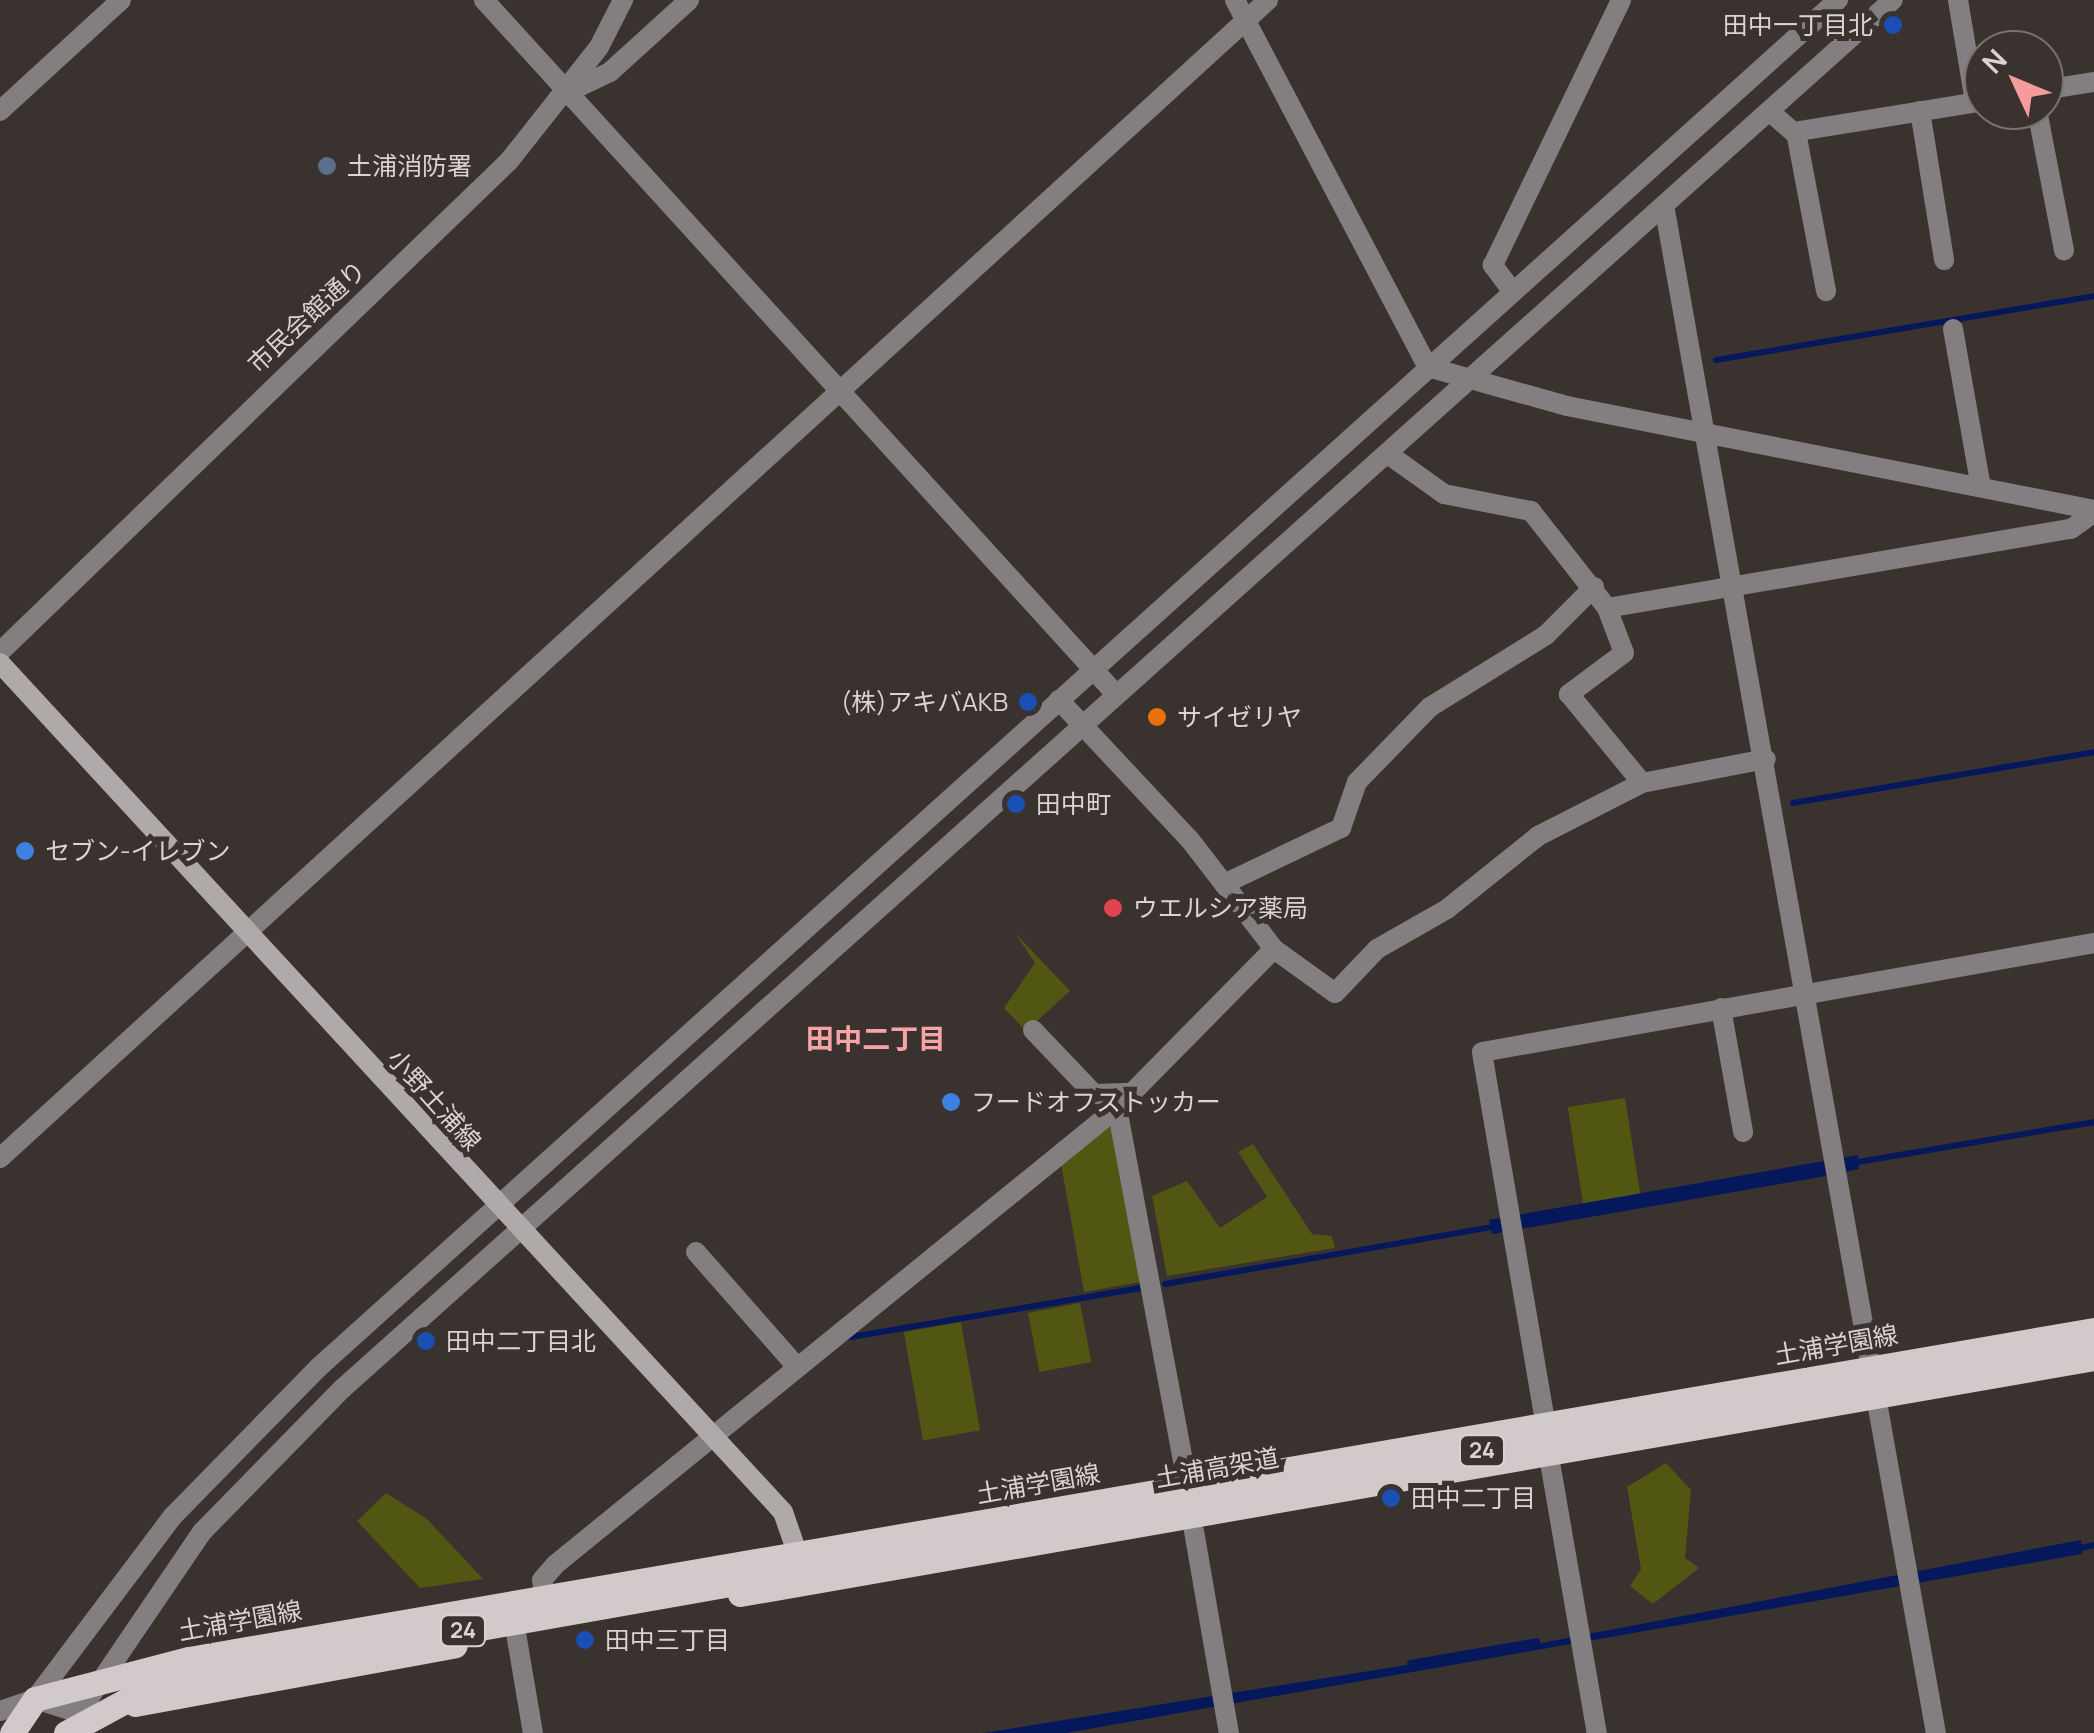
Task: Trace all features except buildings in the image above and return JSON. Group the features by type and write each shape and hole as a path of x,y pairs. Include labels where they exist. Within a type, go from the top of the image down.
{"main road":[{"name":"小野土浦線","path":"0,663 520,1233 782,1512 800,1556 805,1584"},
{"name":"土浦学園線","path":"34,1699 98,1680 2094,1330"},
{"name":"土浦高架道","path":"71,1726 146,1690 226,1673 2094,1343"},
{"name":"24","path":"71,1726 516,1634 2094,1358"},
{"path":"12,1733 34,1699"}],"street":[{"path":"0,111 121,0"},
{"path":"484,0 1114,692"},
{"name":"市民会館通り","path":"0,652 509,161 568,92 623,0"},
{"path":"568,92 610,72 689,0"},
{"path":"1235,0 1428,367 1468,381 1710,433 2094,510"},
{"path":"0,1158 843,395 1268,0"},
{"path":"1512,292 1492,265 1621,0"},
{"path":"0,1711 34,1699 228,1456 495,1204 1838,0"},
{"path":"34,1699 71,1726 98,1680 252,1476 1080,722 1388,454 1893,0"},
{"path":"1958,0 1964,30"},
{"path":"2064,87 2094,82"},
{"path":"1796,132 1964,104"},
{"path":"1769,111 1796,132 1826,291"},
{"path":"1920,111 1944,260"},
{"path":"2041,130 2064,250"},
{"path":"1664,206 1710,433 1936,1733"},
{"path":"1953,328 1981,488"},
{"path":"1388,454 1444,494 1531,511 1594,587 1607,608 1624,653 1569,694 1642,783"},
{"path":"1607,608 2070,529 2094,510"},
{"path":"1224,884 1341,828 1358,782 1430,707 1546,635 1594,587"},
{"path":"1059,700 1224,884 1274,949 1335,993 1377,949 1447,909 1538,836 1642,783 1766,759"},
{"path":"1546,1426 1482,1052 2094,943"},
{"path":"546,1600 542,1580 556,1564 1124,1101 1274,949"},
{"path":"1722,1008 1743,1132"},
{"path":"1033,1030 1094,1094 1124,1101"},
{"path":"1124,1101 1185,1472"},
{"path":"696,1252 796,1366"},
{"path":"1552,1468 1596,1733"},
{"path":"1194,1531 1229,1733"},
{"path":"516,1634 533,1733"}],"green space":[{"path":"1015,933 1070,991 1026,1031 1004,1008 1035,963"},
{"path":"1625,1098 1640,1195 1583,1204 1568,1107"},
{"path":"1105,1127 1113,1128 1140,1282 1084,1292 1061,1164"},
{"path":"1253,1144 1312,1234 1332,1236 1335,1248 1167,1276 1152,1196 1187,1181 1220,1228 1267,1197 1238,1152"},
{"path":"1080,1303 1091,1362 1039,1372 1028,1313"},
{"path":"961,1322 980,1430 923,1440 904,1332"},
{"path":"1666,1463 1691,1490 1685,1558 1699,1568 1653,1604 1630,1586 1641,1569 1627,1487"},
{"path":"386,1493 427,1519 483,1579 420,1588 357,1521"}],"shaded area":[{"path":"1858,1155 1859,1169 1820,1177 1492,1234 1489,1220"},
{"path":"2081,1540 2082,1554 1066,1733 983,1733 1531,1645"}],"waterway":[{"path":"1716,360 2094,296"},
{"path":"1793,803 2094,752"},
{"path":"1858,1162 2094,1122"},
{"path":"1165,1284 1491,1227"},
{"path":"851,1337 1141,1288"},
{"path":"2081,1548 2094,1545"},
{"path":"1410,1663 1537,1641"}],"place":[{"name":"田中一丁目北","path":"1893,25"},
{"name":"土浦消防署","path":"327,166"},
{"name":"(株)アキバAKB","path":"1028,702"},
{"name":"サイゼリヤ","path":"1157,717"},
{"name":"田中町","path":"1016,804"},
{"name":"セブン-イレブン","path":"25,851"},
{"name":"ウエルシア薬局","path":"1113,908"},
{"name":"フードオフストッカー","path":"951,1102"},
{"name":"田中二丁目北","path":"426,1341"},
{"name":"田中二丁目","path":"1391,1498"},
{"name":"田中三丁目","path":"585,1640"}],"district":[{"name":"田中二丁目","path":"876,1038"}]}
